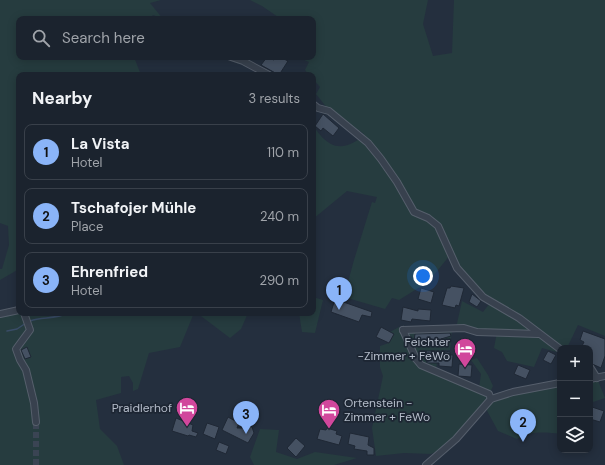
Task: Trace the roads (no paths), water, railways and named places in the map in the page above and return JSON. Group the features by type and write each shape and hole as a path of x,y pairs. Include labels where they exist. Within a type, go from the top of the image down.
{"street":[{"path":"240,60 263,72"},
{"path":"316,106 329,111 362,137 372,148 397,182 414,212 428,218 438,226 457,268 483,297 519,318 538,334 557,347"},
{"path":"0,314 16,311"},
{"path":"25,316 30,330 16,349 26,370 34,403 36,422"},
{"path":"491,399 489,394 479,389 420,364 403,330 464,328 477,332 538,334"},
{"path":"593,372 597,378"},
{"path":"593,379 605,376"},
{"path":"426,465 456,439 491,399 512,392 557,384"}],"waterway":[{"path":"30,321 58,316"},
{"path":"7,331 17,329 26,323"}],"tunnel":[{"path":"36,422 36,465"}],"place":[{"name":"La Vista","path":"339,310"},
{"name":"Feichter -Zimmer + FeWo","path":"465,368"},
{"name":"Praidlerhof","path":"187,428"},
{"name":"Ortenstein - Zimmer + FeWo","path":"329,430"},
{"name":"Ehrenfried","path":"246,434"},
{"name":"Tschafojer Mühle","path":"523,442"}]}
